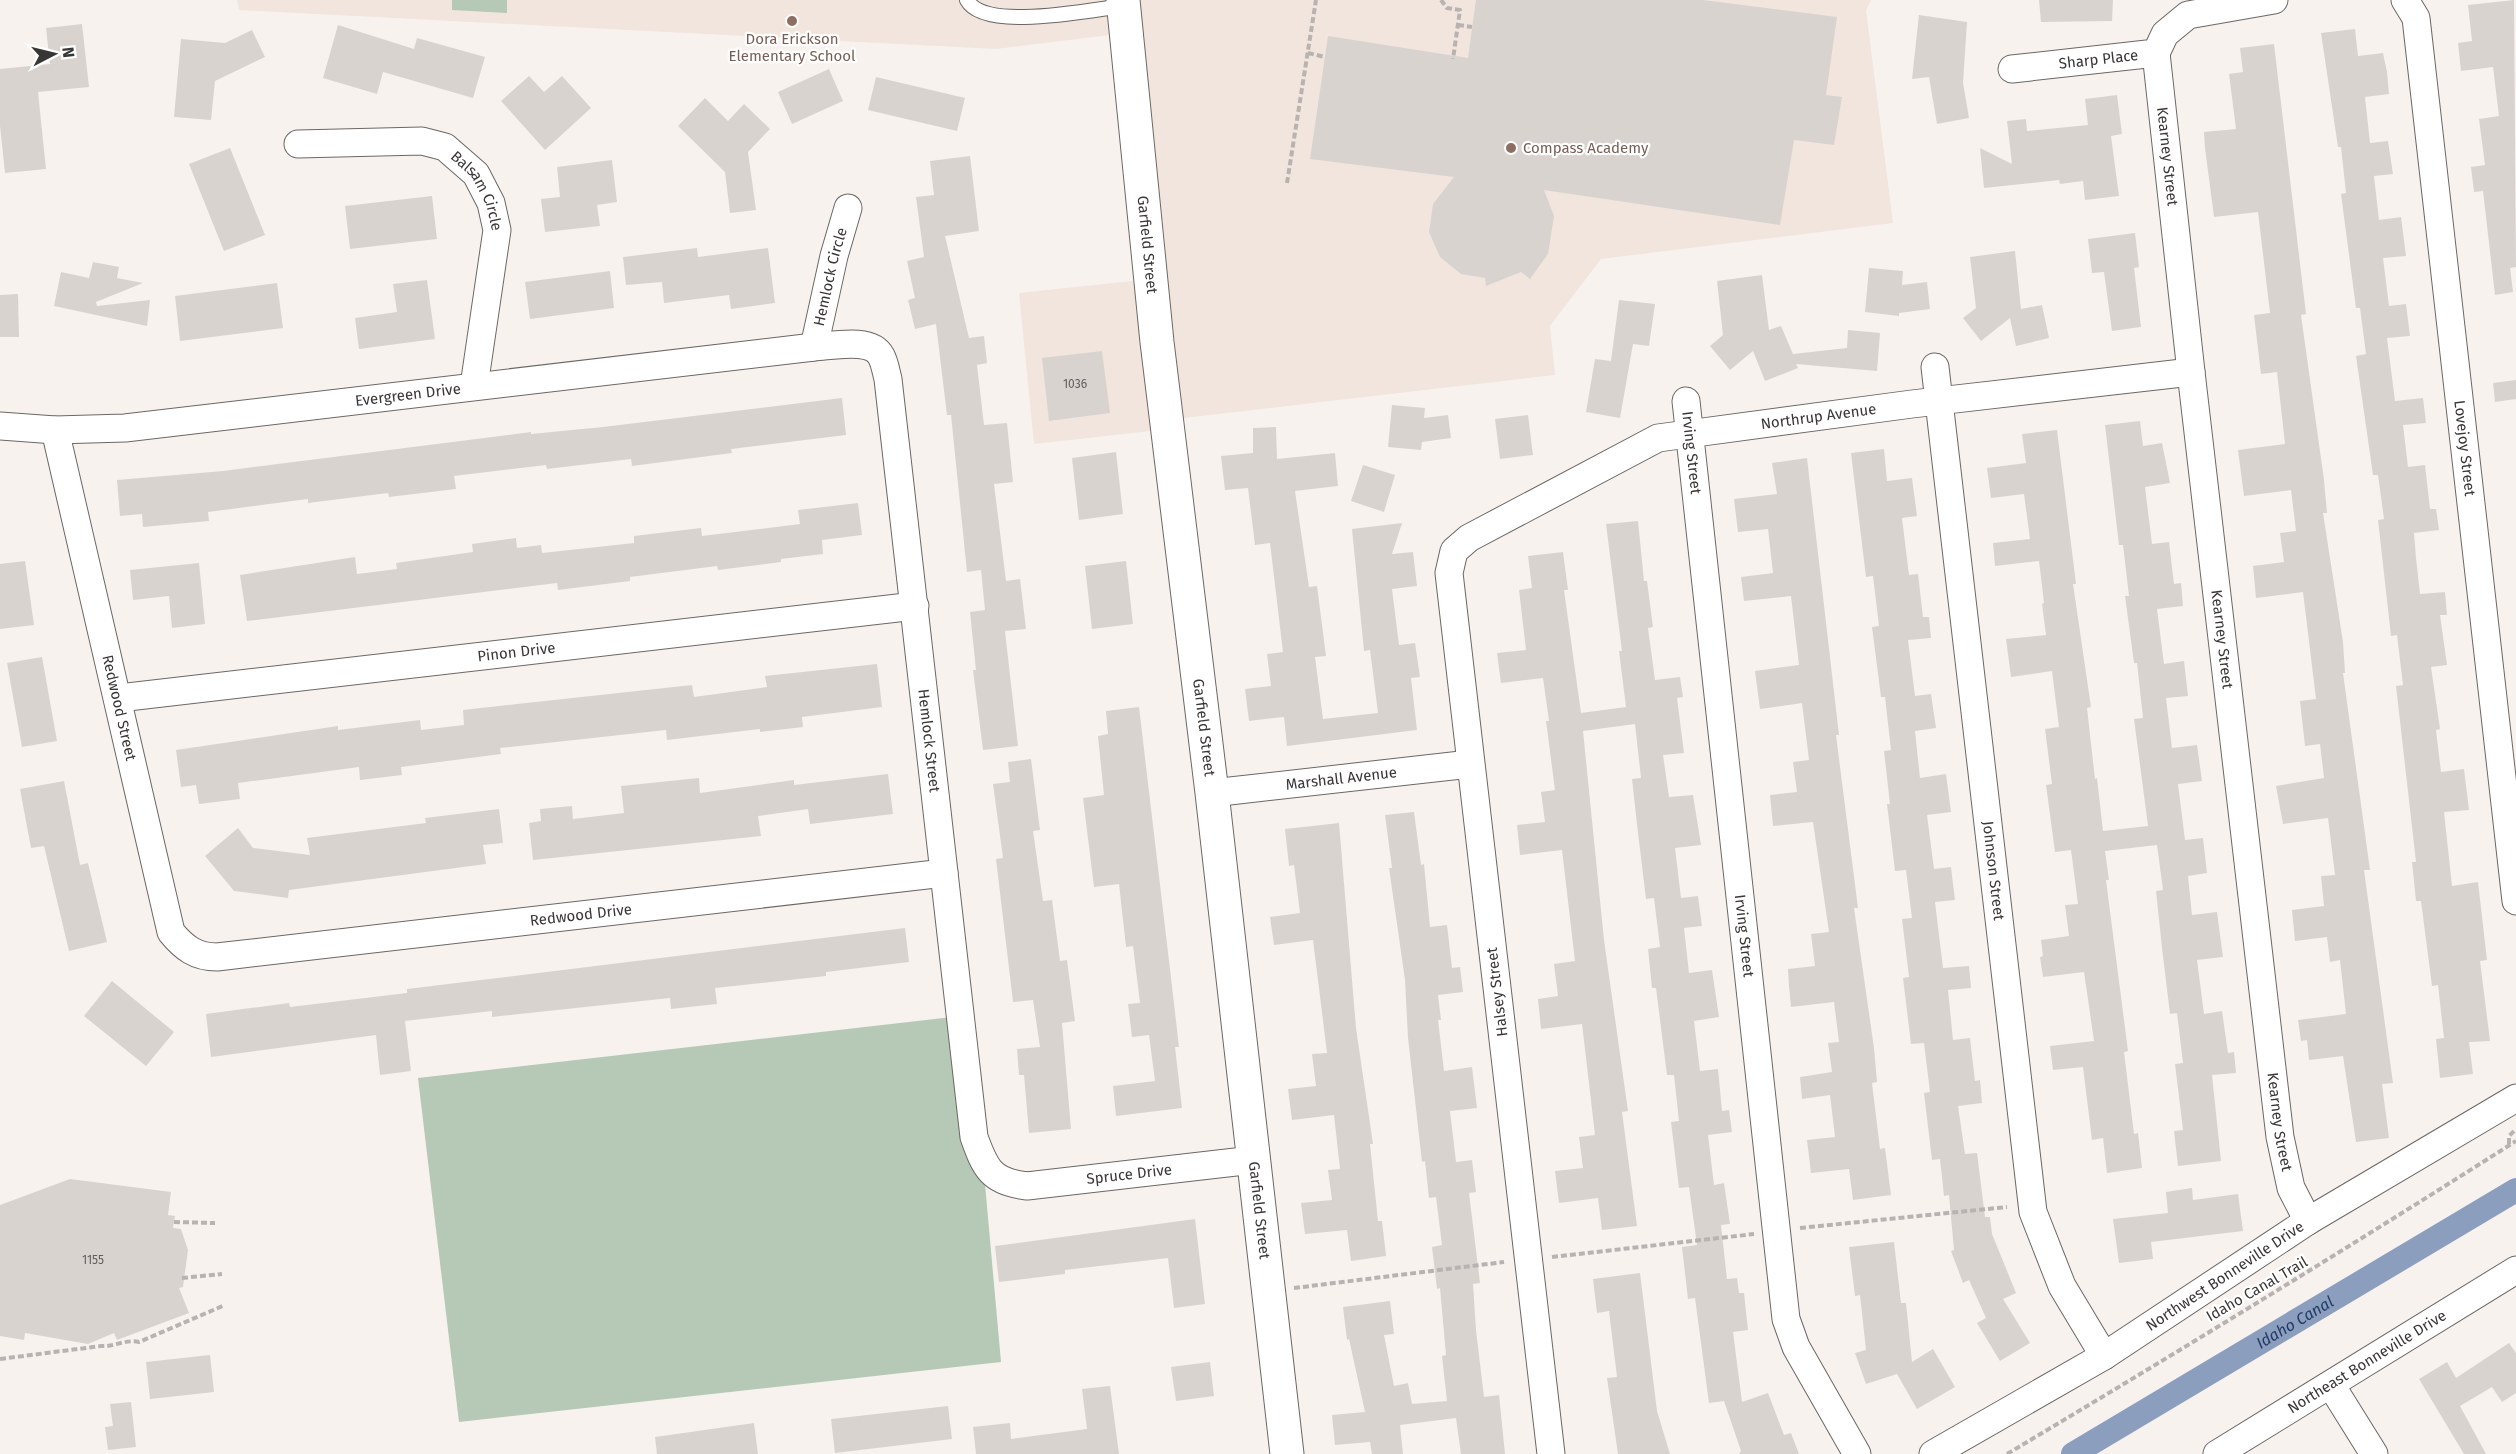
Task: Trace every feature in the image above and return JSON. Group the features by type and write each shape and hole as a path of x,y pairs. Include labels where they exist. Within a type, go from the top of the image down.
{"street":[{"name":"Sharp Place","path":"2012,69 2156,53 2165,34 2188,15 2274,0"},
{"name":"Lovejoy Street","path":"2405,0 2416,18 2516,901"},
{"name":"Garfield Street","path":"1123,3 1157,342 1212,793 1287,1454"},
{"name":"Kearney Street","path":"2156,53 2280,1137 2291,1188 2308,1221"},
{"name":"Balsam Circle","path":"298,144 422,141 446,147 476,174 491,203 497,230 474,386"},
{"name":"Hemlock Circle","path":"814,346 834,256 848,208"},
{"name":"Hemlock Street","path":"814,346 861,345 881,355 888,379 974,1137 983,1162 993,1175 1008,1184"},
{"name":"Evergreen Drive","path":"0,426 55,430 125,428 814,346"},
{"name":"Johnson Street","path":"1935,368 2033,1212 2062,1286 2104,1356"},
{"name":"Northrup Avenue","path":"1469,538 1658,438 1938,401 2191,372"},
{"name":"Irving Street","path":"1686,400 1786,1319 1796,1347 1857,1454"},
{"name":"Redwood Street","path":"55,430 119,698 171,932 181,945 195,954 217,957"},
{"name":"Halsey Street","path":"1469,538 1454,551 1449,573 1551,1454"},
{"name":"Pinon Drive","path":"119,698 915,606"},
{"name":"Marshall Avenue","path":"1212,793 1470,764"},
{"name":"Redwood Drive","path":"217,957 944,873"},
{"name":"Northwest Bonneville Drive","path":"1933,1454 2104,1356 2308,1221 2516,1098"},
{"name":"Spruce Drive","path":"1008,1184 1027,1186 1253,1160"},
{"name":"Northeast Bonneville Drive","path":"2217,1454 2516,1270"},
{"path":"2331,1385 2374,1454"}],"lane":[{"path":"967,0 976,12 991,17 1033,17 1123,3"}],"path":[{"path":"1287,183 1316,0"},
{"path":"1441,0 1447,8 1460,10 1453,59"},
{"path":"1458,25 1472,27"},
{"path":"1308,53 1325,57"},
{"path":"2509,1145 2509,1136 2516,1128"},
{"name":"Idaho Canal Trail","path":"2007,1454 2169,1354 2331,1259 2516,1141"},
{"path":"1798,1229 2014,1206"},
{"path":"174,1222 215,1223"},
{"path":"1547,1257 1762,1233"},
{"path":"1288,1289 1510,1262"},
{"path":"182,1278 222,1274"},
{"path":"0,1359 101,1346 112,1347 129,1340 140,1342 225,1305"}],"shaded area":[{"name":"Compass Academy","path":"237,0 1871,0 1866,10 1893,223 1601,259 1550,326 1555,375 1167,420 1168,429 1034,444 1019,293 1151,279 1126,33 996,49 239,10"}],"green space":[{"path":"452,0 507,0 507,13 452,10"},
{"path":"961,1016 983,1162 1001,1362 459,1422 418,1078"}],"building":[{"path":"1476,0 1703,0 1837,17 1826,95 1842,97 1834,145 1794,140 1780,225 1544,190 1554,216 1548,254 1530,279 1521,272 1486,286 1485,278 1461,274 1440,257 1429,232 1433,204 1454,177 1310,159 1328,36 1468,58"},
{"path":"2039,0 2113,0 2112,21 2041,22"},
{"path":"2514,0 2516,267 2510,268 2513,292 2495,295 2483,191 2474,192 2471,167 2485,165 2479,119 2499,116 2493,67 2461,71 2458,43 2472,41 2468,5"},
{"path":"1919,15 1967,22 1963,83 1969,118 1937,124 1929,77 1912,79"},
{"path":"82,24 89,87 38,92 46,169 5,173 0,126 0,69 50,64 46,28"},
{"path":"338,25 414,49 417,38 485,57 473,98 383,72 377,94 323,78"},
{"path":"2355,29 2358,56 2383,53 2387,72 2389,94 2365,97 2370,143 2388,141 2393,174 2374,176 2379,220 2401,217 2406,256 2383,258 2389,306 2406,304 2410,336 2387,338 2395,401 2423,398 2426,423 2403,425 2408,467 2425,465 2430,509 2436,509 2439,530 2414,533 2420,594 2445,592 2447,615 2440,615 2447,665 2431,667 2440,729 2436,730 2441,772 2464,769 2469,810 2444,812 2452,886 2478,882 2487,960 2480,961 2490,1041 2469,1042 2473,1074 2440,1078 2436,1039 2444,1038 2438,985 2432,986 2421,901 2416,901 2412,862 2416,862 2396,686 2403,685 2397,635 2391,636 2378,520 2384,519 2378,475 2373,475 2356,356 2366,354 2360,308 2356,308 2341,194 2346,193 2341,147 2338,147 2321,33"},
{"path":"252,30 265,57 215,81 211,120 174,117 181,39 225,43"},
{"path":"2274,44 2306,314 2301,315 2324,480 2327,513 2323,513 2343,642 2345,673 2343,673 2370,870 2364,870 2393,1083 2382,1084 2389,1138 2356,1142 2343,1056 2309,1060 2307,1040 2301,1041 2298,1020 2346,1014 2340,960 2330,962 2327,937 2295,941 2292,910 2324,906 2321,876 2335,875 2328,818 2283,824 2276,786 2324,778 2320,744 2305,746 2300,701 2316,699 2303,592 2256,598 2253,566 2284,562 2280,533 2296,531 2291,490 2244,496 2238,450 2285,444 2277,372 2261,374 2254,315 2270,313 2258,212 2214,217 2205,148 2204,132 2236,129 2229,74 2243,72 2240,48"},
{"path":"829,69 843,101 792,124 778,92"},
{"path":"529,76 544,92 562,76 591,108 545,150 501,101"},
{"path":"876,77 965,98 957,131 868,110"},
{"path":"2117,95 2122,134 2111,136 2119,196 2085,200 2083,181 2060,184 2059,180 1984,188 1980,148 2012,164 2007,121 2026,119 2027,131 2088,125 2085,99"},
{"path":"705,98 728,121 744,104 770,129 748,152 756,210 730,213 725,172 678,126"},
{"path":"230,148 265,235 224,251 189,164"},
{"path":"970,156 979,231 945,236 969,338 984,336 987,363 977,365 984,425 1007,423 1013,482 994,484 1006,581 1020,579 1026,629 1005,631 1018,746 983,750 973,670 976,670 970,612 985,610 981,570 967,572 951,415 947,415 936,324 915,329 908,300 915,298 907,261 924,257 916,197 934,195 930,161"},
{"path":"612,160 617,202 597,205 600,226 545,232 541,199 560,197 557,167"},
{"path":"432,196 437,239 350,249 345,206"},
{"path":"2135,233 2139,267 2134,268 2141,327 2112,331 2104,272 2092,273 2088,239"},
{"path":"697,248 698,257 768,248 775,303 731,309 729,295 664,303 662,282 626,285 623,257"},
{"path":"2015,251 2021,309 2042,305 2049,338 2016,346 2010,318 1981,341 1963,318 1976,308 1970,257"},
{"path":"93,262 119,267 117,278 143,283 96,302 97,306 150,300 147,326 54,306 61,272 89,278"},
{"path":"1869,268 1903,271 1902,285 1927,282 1930,309 1899,313 1899,316 1865,312"},
{"path":"610,271 614,308 530,319 525,282"},
{"path":"1762,275 1769,330 1781,326 1793,354 1847,348 1848,330 1880,333 1877,371 1796,364 1798,368 1765,381 1753,351 1730,370 1710,346 1723,335 1717,281"},
{"path":"427,280 435,339 359,349 355,318 397,312 393,284"},
{"path":"277,283 283,328 180,341 175,296"},
{"path":"18,294 19,337 0,337 0,295"},
{"path":"1619,300 1655,304 1649,346 1633,344 1620,418 1586,412 1595,359 1611,361"},
{"path":"1102,351 1110,413 1049,421 1042,358"},
{"path":"2516,380 2516,399 2495,402 2493,383"},
{"path":"842,398 846,435 731,449 732,453 632,466 631,459 547,469 546,465 454,476 456,489 389,497 388,493 308,503 308,499 208,512 209,521 143,527 142,514 120,516 117,480 223,471 531,432 531,434 603,427"},
{"path":"1392,405 1425,408 1424,418 1448,415 1451,438 1422,442 1421,450 1388,447"},
{"path":"1528,415 1533,455 1500,459 1495,419"},
{"path":"2140,421 2143,446 2162,443 2170,483 2145,487 2152,544 2169,542 2174,584 2181,583 2183,606 2157,609 2164,664 2184,661 2188,696 2166,698 2172,748 2197,745 2202,781 2178,784 2185,840 2203,838 2207,873 2188,876 2192,915 2217,912 2223,957 2197,960 2204,1014 2222,1011 2228,1053 2234,1052 2236,1073 2212,1075 2221,1161 2178,1166 2174,1131 2183,1130 2175,1064 2183,1063 2177,1013 2170,1014 2162,948 2156,891 2163,890 2157,845 2105,851 2109,880 2106,880 2128,1051 2124,1052 2134,1134 2138,1133 2142,1168 2107,1173 2103,1138 2092,1140 2083,1067 2053,1070 2050,1046 2094,1041 2084,972 2043,977 2040,957 2043,956 2041,940 2069,936 2065,905 2078,904 2071,850 2055,852 2046,785 2052,784 2045,729 2059,727 2052,671 2011,677 2006,639 2046,635 2042,604 2044,603 2039,561 1995,566 1993,543 2030,539 2024,494 1991,498 1987,468 2026,463 2022,434 2057,430 2076,584 2073,584 2091,707 2087,708 2103,831 2148,826 2134,719 2143,718 2137,663 2134,663 2125,596 2129,596 2123,545 2119,545 2105,425"},
{"path":"1276,427 1277,459 1335,453 1338,486 1295,491 1309,587 1317,586 1326,656 1315,657 1323,719 1378,713 1370,650 1364,651 1352,529 1402,523 1392,554 1413,552 1417,586 1392,589 1399,645 1415,643 1420,677 1411,678 1417,730 1287,746 1284,717 1249,721 1245,689 1271,686 1267,654 1283,652 1270,543 1255,545 1248,488 1225,490 1221,456 1253,453 1253,428"},
{"path":"1884,449 1887,481 1912,478 1917,516 1902,518 1909,575 1918,574 1923,617 1929,617 1931,638 1908,640 1915,696 1931,694 1936,728 1915,731 1920,778 1946,774 1951,812 1927,815 1934,869 1951,867 1955,900 1935,902 1943,968 1969,966 1971,988 1948,990 1953,1040 1970,1038 1975,1081 1980,1080 1982,1103 1958,1106 1965,1154 1977,1153 1985,1217 1990,1217 1992,1234 2016,1293 2003,1299 2030,1343 2000,1361 1977,1323 1986,1318 1969,1280 1963,1283 1951,1251 1954,1250 1949,1195 1944,1196 1940,1159 1932,1160 1924,1093 1930,1092 1924,1043 1911,1044 1903,978 1909,977 1902,919 1912,918 1906,870 1895,871 1887,804 1890,804 1884,751 1891,750 1885,697 1881,697 1872,627 1879,626 1873,576 1866,577 1851,453"},
{"path":"1116,452 1123,514 1079,520 1072,458"},
{"path":"1807,458 1839,735 1836,735 1858,908 1854,908 1874,1048 1877,1082 1872,1083 1880,1149 1885,1148 1891,1195 1853,1200 1849,1169 1811,1173 1807,1140 1835,1137 1830,1095 1802,1099 1800,1077 1832,1072 1828,1043 1839,1042 1834,1002 1791,1007 1788,969 1815,966 1811,934 1829,932 1813,822 1773,826 1770,795 1797,792 1793,762 1809,760 1802,703 1760,709 1755,671 1799,665 1791,596 1744,601 1741,577 1773,573 1768,529 1738,532 1734,499 1777,494 1772,463"},
{"path":"1363,465 1395,475 1384,512 1351,501"},
{"path":"858,503 862,535 822,540 823,554 718,570 717,566 630,577 630,581 558,590 557,583 247,621 240,575 355,557 357,574 397,569 396,563 473,552 472,544 516,538 517,548 541,545 542,553 634,543 634,536 701,528 702,536 800,524 798,510"},
{"path":"1638,521 1644,581 1647,581 1653,627 1648,628 1655,680 1680,677 1683,697 1677,698 1684,753 1663,755 1669,797 1693,795 1701,845 1675,848 1681,898 1698,896 1702,926 1684,928 1689,973 1712,970 1719,1017 1694,1021 1700,1071 1718,1069 1722,1111 1729,1110 1732,1132 1708,1135 1714,1185 1724,1183 1730,1224 1721,1225 1727,1279 1737,1278 1739,1293 1744,1293 1748,1330 1733,1332 1742,1402 1768,1393 1784,1435 1791,1433 1799,1454 1739,1454 1741,1451 1724,1401 1709,1403 1695,1298 1688,1299 1682,1247 1697,1245 1689,1187 1679,1188 1671,1122 1679,1121 1674,1075 1667,1075 1656,988 1652,988 1648,949 1660,947 1654,898 1646,899 1638,833 1632,779 1641,778 1635,724 1583,731 1604,940 1628,1111 1622,1112 1637,1226 1602,1230 1598,1198 1559,1203 1555,1171 1583,1168 1579,1137 1595,1135 1582,1024 1541,1029 1538,999 1558,996 1554,964 1575,961 1562,850 1520,855 1517,825 1545,822 1541,792 1555,790 1546,721 1549,721 1543,678 1501,683 1497,653 1526,650 1519,590 1532,588 1528,556 1563,552 1568,590 1564,590 1581,713 1626,707 1619,651 1622,651 1606,524"},
{"path":"25,561 34,625 0,629 0,564"},
{"path":"1126,561 1133,624 1092,629 1085,566"},
{"path":"199,563 205,624 172,628 169,596 133,600 130,570"},
{"path":"42,657 57,741 22,747 7,663"},
{"path":"877,664 882,707 802,717 803,727 760,732 760,729 667,740 666,730 500,748 501,754 401,767 402,775 360,780 359,767 238,783 240,799 199,804 196,785 181,787 176,750 338,726 338,730 420,720 421,730 464,725 463,710 692,685 694,697 767,687 765,676"},
{"path":"1139,707 1179,1047 1175,1047 1182,1108 1116,1116 1113,1086 1155,1081 1149,1035 1132,1037 1128,1004 1140,1003 1133,946 1126,947 1119,884 1094,887 1083,798 1104,795 1098,736 1108,734 1106,711"},
{"path":"1031,759 1040,830 1033,831 1043,901 1052,900 1060,961 1067,960 1075,1021 1062,1023 1071,1129 1029,1133 1024,1075 1019,1075 1017,1049 1040,1047 1033,1000 1013,1002 996,859 1003,858 993,784 1010,782 1008,762"},
{"path":"888,774 893,814 810,824 808,809 758,816 761,836 533,860 529,823 541,821 540,809 572,806 573,819 624,813 621,786 699,778 700,793 794,780 794,785"},
{"path":"64,781 80,865 88,863 107,942 69,951 44,846 31,848 20,789"},
{"path":"499,809 503,843 483,845 486,864 289,890 288,898 234,891 205,856 238,828 253,848 310,855 307,838 426,823 425,818"},
{"path":"1414,812 1421,865 1424,864 1430,927 1447,925 1452,968 1460,967 1463,992 1438,995 1441,1020 1438,1020 1444,1071 1472,1067 1477,1108 1450,1111 1456,1162 1472,1160 1476,1192 1469,1193 1480,1283 1473,1284 1476,1330 1484,1397 1499,1395 1505,1454 1461,1454 1456,1418 1400,1425 1403,1454 1372,1454 1370,1442 1335,1445 1332,1415 1365,1412 1349,1339 1347,1340 1343,1307 1390,1301 1394,1334 1384,1335 1394,1386 1408,1383 1412,1404 1447,1401 1442,1356 1446,1355 1440,1288 1437,1289 1432,1247 1442,1245 1436,1197 1429,1198 1425,1161 1422,1162 1408,1038 1405,980 1389,868 1392,868 1385,815"},
{"path":"1339,823 1356,1028 1373,1144 1370,1144 1378,1221 1382,1221 1386,1256 1351,1261 1347,1230 1305,1234 1301,1203 1332,1200 1328,1170 1340,1169 1334,1115 1292,1120 1288,1089 1316,1086 1312,1054 1327,1053 1313,940 1274,945 1270,917 1300,913 1294,865 1289,866 1285,829"},
{"path":"905,928 909,962 826,972 826,976 715,988 717,1004 671,1009 670,998 492,1017 492,1011 405,1021 411,1071 380,1075 376,1035 211,1057 206,1014 289,1003 290,1007 407,993 407,989"},
{"path":"112,981 174,1032 146,1066 84,1016"},
{"path":"70,1179 171,1192 168,1215 175,1216 173,1228 181,1229 188,1250 183,1287 179,1288 189,1313 117,1340 114,1333 88,1344 25,1333 24,1340 0,1336 0,1205"},
{"path":"2192,1188 2193,1200 2238,1194 2243,1231 2151,1242 2153,1259 2119,1263 2113,1219 2168,1213 2166,1192"},
{"path":"1195,1219 1205,1304 1174,1308 1168,1258 1065,1270 1065,1274 999,1282 995,1246"},
{"path":"1894,1242 1901,1303 1906,1303 1912,1362 1933,1349 1955,1387 1917,1409 1897,1374 1866,1384 1855,1353 1866,1350 1860,1295 1855,1296 1849,1247"},
{"path":"1640,1273 1657,1411 1670,1454 1618,1454 1607,1378 1617,1377 1609,1311 1597,1313 1593,1279"},
{"path":"2509,1343 2516,1353 2516,1393 2502,1402 2492,1387 2460,1406 2486,1454 2464,1454 2419,1379 2447,1362 2456,1378"},
{"path":"210,1355 214,1392 150,1399 146,1362"},
{"path":"1210,1362 1214,1396 1176,1401 1171,1367"},
{"path":"1110,1386 1119,1454 976,1454 973,1427 1010,1423 1011,1439 1087,1429 1082,1389"},
{"path":"131,1402 136,1447 108,1450 105,1427 113,1426 110,1404"},
{"path":"948,1406 952,1439 835,1453 831,1419"},
{"path":"754,1423 758,1454 657,1454 655,1437"}],"waterway":[{"name":"Idaho Canal","path":"2073,1454 2516,1190"}],"place":[{"name":"Dora Erickson Elementary School","path":"792,21"},
{"name":"Compass Academy","path":"1511,148"}]}
